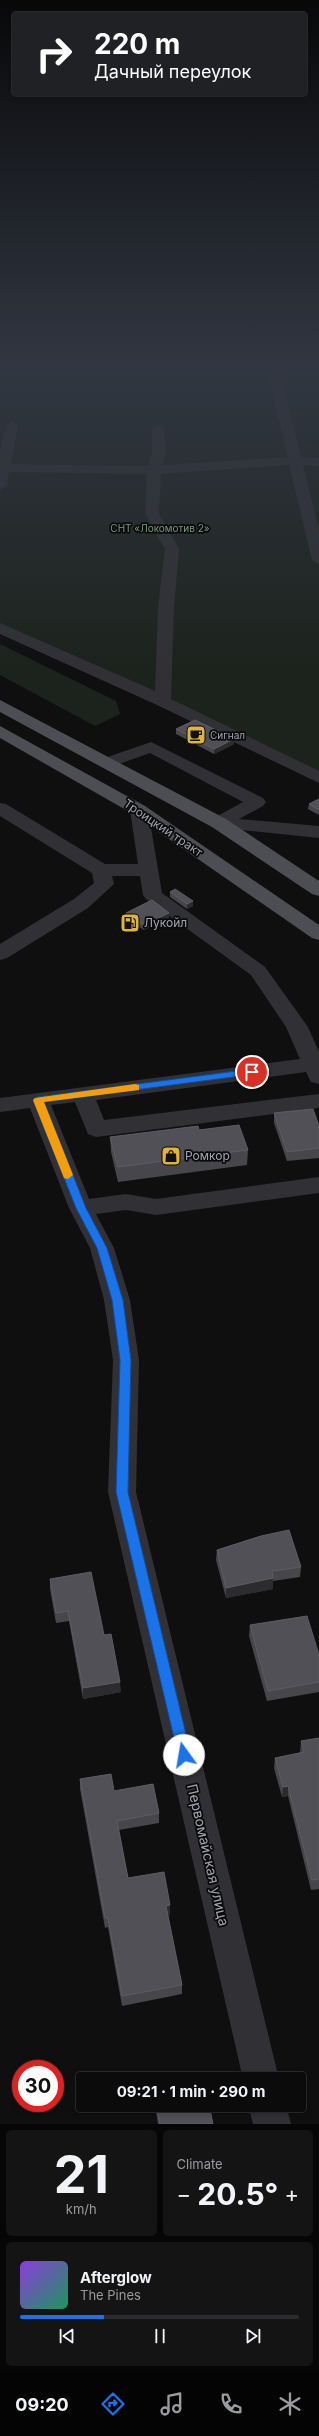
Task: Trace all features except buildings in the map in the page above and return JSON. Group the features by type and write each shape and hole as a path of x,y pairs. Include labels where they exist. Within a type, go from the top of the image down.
{"main road":[{"path":"0,705 219,823 319,890"},
{"name":"Троицкий тракт","path":"0,731 139,810 319,934"}],"street":[{"path":"0,486 2,469"},
{"path":"87,469 166,469"},
{"path":"297,469 319,560"},
{"path":"154,470 152,514 172,549 166,606 164,701"},
{"path":"0,628 164,701 319,778"},
{"path":"108,763 151,747 257,802 219,823"},
{"path":"0,808 101,870 148,870"},
{"path":"0,1105 83,1094 317,1068 296,1027 258,971 153,895 139,810"},
{"path":"219,823 319,832"},
{"path":"0,954 19,938 91,898 104,884 101,870"},
{"path":"83,1094 96,1129 319,1101"},
{"name":"Первомайская улица","path":"38,1100 81,1208 102,1248 118,1300 126,1360 122,1492 259,2072"},
{"path":"81,1208 126,1202 156,1208 319,1185"},
{"path":"269,2112 272,2124"}],"green space":[{"name":"СНТ «Локомотив 2»","path":"0,469 319,469 319,782 0,629"},
{"path":"0,644 116,701 120,714 95,726 0,675"}],"slow traffic":[{"path":"68,1175 38,1100 135,1087"}],"place":[{"name":"Сигнал","path":"196,735"},
{"name":"Лукойл","path":"130,923"},
{"name":"Ромкор","path":"171,1156"}],"route":[{"path":"184,1755 122,1492 126,1360 118,1300 102,1248 81,1208 38,1100 252,1072"}]}
